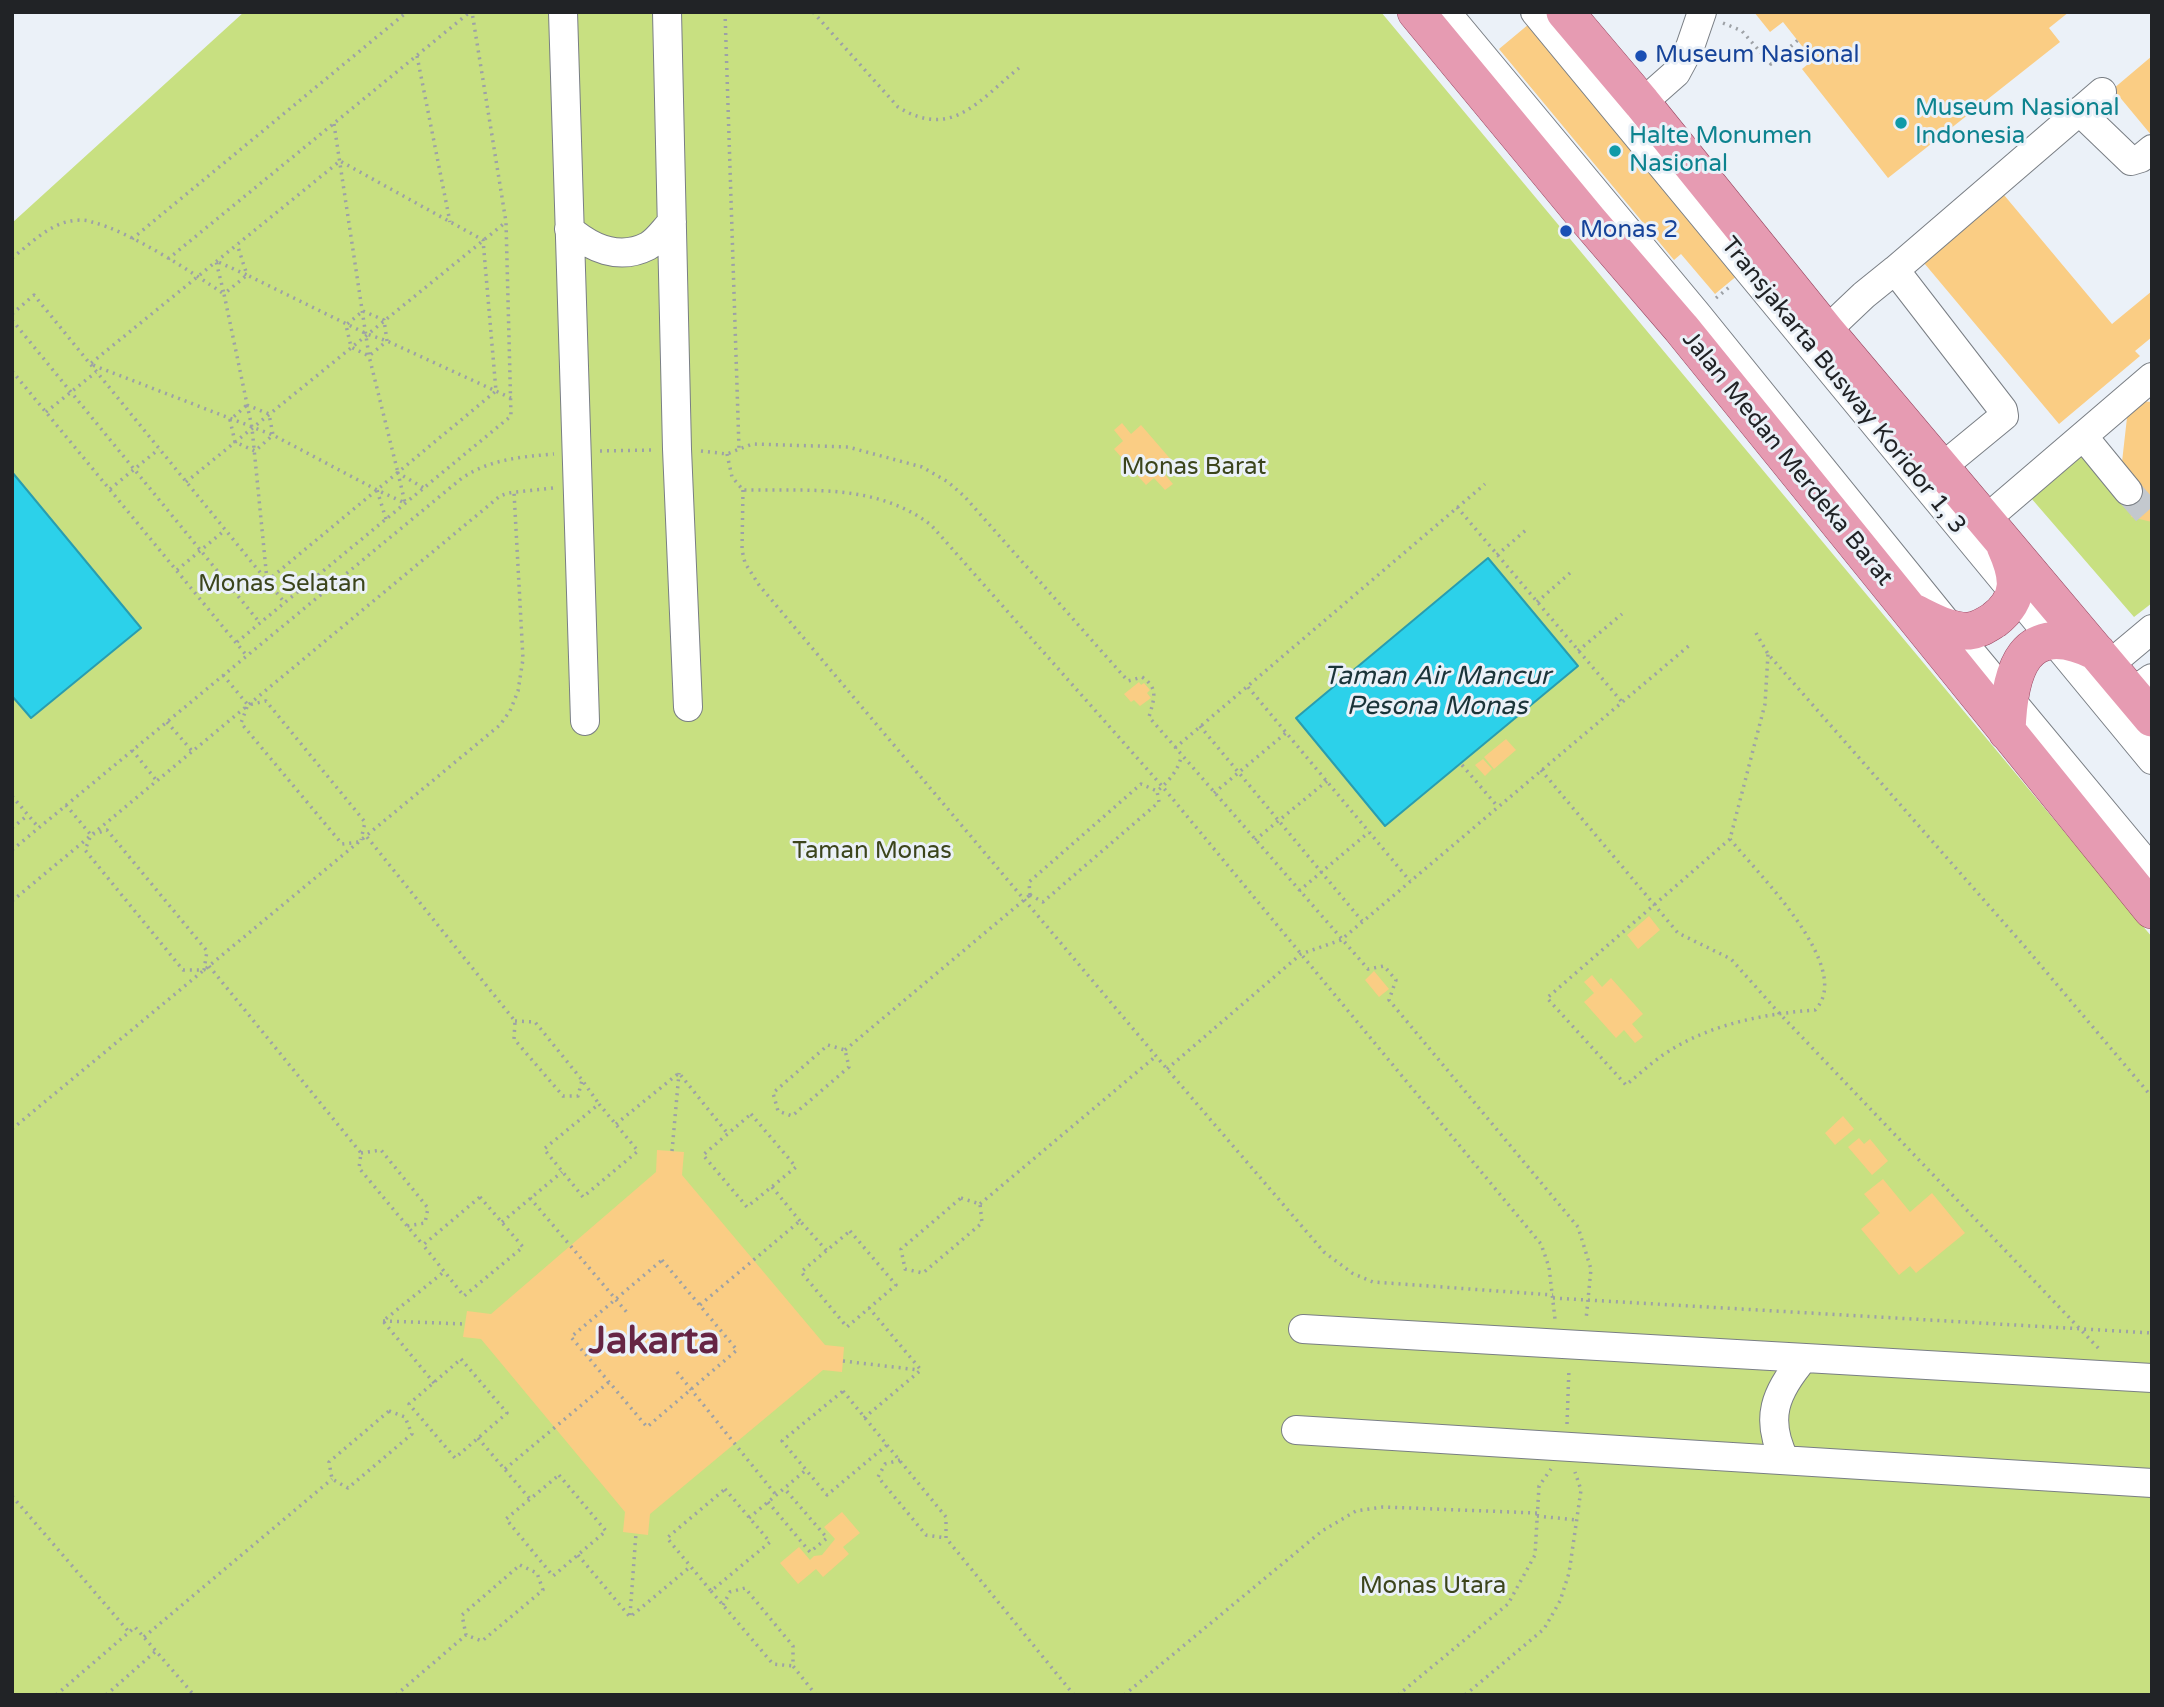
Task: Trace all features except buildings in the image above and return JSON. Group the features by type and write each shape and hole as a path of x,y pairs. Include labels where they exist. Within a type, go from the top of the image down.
{"main road":[{"name":"Jalan Medan Merdeka Barat","path":"1416,12 1681,328 2152,910"},
{"path":"1565,12 1826,331 1993,529 2103,658 2145,696"},
{"path":"1911,611 1951,628 1967,631 1982,628 1999,615 2014,596 2016,582 2013,565 1993,529"},
{"path":"2007,732 2008,696 2014,672 2032,650 2052,640 2075,641 2103,658"}],"street":[{"path":"563,12 585,721"},
{"path":"667,12 677,449 688,707"},
{"path":"1446,12 2152,870"},
{"name":"Transjakarta Busway Koridor 1, 3","path":"1535,12 2152,760"},
{"path":"1642,103 1676,73 1690,47 1702,13"},
{"path":"1826,331 1864,295 2102,92"},
{"path":"2079,111 2131,161 2141,158 2152,149"},
{"path":"569,229 590,246 601,250 628,252 647,246 672,222"},
{"path":"1895,270 2003,410 2004,416 1942,467"},
{"path":"1993,529 2083,436 2152,377"},
{"path":"2083,436 2128,491"},
{"path":"2103,658 2152,629"},
{"path":"1303,1329 2139,1378"},
{"path":"1785,1460 1774,1437 1773,1417 1780,1392 1804,1358"},
{"path":"1296,1430 2152,1483"}],"path":[{"path":"132,239 407,12"},
{"path":"168,259 471,12 506,222 511,416 237,642"},
{"path":"725,12 739,449"},
{"path":"813,12 898,107 912,116 928,120 958,117 1018,68"},
{"path":"1702,13 1742,31 1771,64 1798,40"},
{"path":"416,56 450,222"},
{"path":"334,124 369,356 405,503"},
{"path":"340,161 483,240"},
{"path":"90,364 340,161"},
{"path":"12,258 55,226 79,220 91,221 168,259 224,295"},
{"path":"186,482 506,222"},
{"path":"483,240 496,391"},
{"path":"237,244 247,275"},
{"path":"216,261 346,325 511,398"},
{"path":"216,261 252,428 267,581"},
{"path":"1697,314 1749,270"},
{"path":"224,295 247,275"},
{"path":"12,314 34,295 285,603"},
{"path":"363,311 384,320"},
{"path":"346,325 363,311"},
{"path":"12,320 260,623"},
{"path":"384,320 387,341"},
{"path":"346,325 351,347"},
{"path":"369,356 387,341"},
{"path":"351,347 369,356"},
{"path":"90,364 273,435 405,503"},
{"path":"12,371 247,656"},
{"path":"46,412 96,372"},
{"path":"267,581 496,391"},
{"path":"247,405 269,414"},
{"path":"230,419 247,405"},
{"path":"269,414 273,435"},
{"path":"230,419 235,442"},
{"path":"255,451 273,435"},
{"path":"235,442 255,451"},
{"path":"12,850 462,478 479,467 506,458 576,452 677,449 727,454 752,444 848,447 922,467 948,482 973,506 1128,681 1142,677 1149,682 1155,696 1149,717 1368,969 1384,967 1396,980 1389,1000 1578,1227 1591,1269 1586,1321 1570,1344 1566,1447 1581,1490 1569,1573 1560,1601 1544,1629 1465,1695"},
{"path":"110,489 159,449"},
{"path":"727,454 732,477 743,490 742,550 745,563 759,585 1310,1237 1334,1261 1352,1273 1373,1282 1589,1300 2152,1333"},
{"path":"398,473 424,488"},
{"path":"1175,748 1485,484"},
{"path":"12,901 500,496 577,485"},
{"path":"377,490 386,519"},
{"path":"743,490 846,491 892,502 915,513 931,525 1162,786 1541,1244 1549,1267 1554,1318 1570,1344"},
{"path":"12,1129 500,725 510,711 518,691 523,659 514,492"},
{"path":"1457,507 1622,702"},
{"path":"177,570 225,530"},
{"path":"1497,555 1525,530"},
{"path":"1537,602 1570,573"},
{"path":"1578,650 1622,614"},
{"path":"1756,633 1768,654 2026,948 2152,1097"},
{"path":"1167,1069 1301,954 1341,940 1691,644"},
{"path":"1730,839 1791,910 1809,936 1826,982 1822,1003 1815,1010 1779,1013 1717,1027 1661,1056 1626,1085 1546,998 1730,839 1765,704 1768,654"},
{"path":"223,675 247,705"},
{"path":"1247,686 1410,881"},
{"path":"247,705 266,701 365,822 361,842"},
{"path":"247,705 241,723 325,824 342,844 361,842"},
{"path":"167,722 192,751"},
{"path":"1200,726 1363,921"},
{"path":"1214,793 1286,733"},
{"path":"132,750 157,781"},
{"path":"1157,791 1179,766 1181,755"},
{"path":"1462,765 1498,807"},
{"path":"1541,770 1678,933 1731,959 1779,1013 2080,1329 2139,1378"},
{"path":"1255,840 1327,781"},
{"path":"1030,895 1028,882 1141,785 1157,791"},
{"path":"1030,895 1043,902 1159,802 1157,791"},
{"path":"12,796 38,828"},
{"path":"66,805 91,835"},
{"path":"12,828 28,815"},
{"path":"91,835 107,830 207,951 204,970"},
{"path":"1299,891 1369,832"},
{"path":"91,835 85,850 183,970 204,970"},
{"path":"367,837 515,1021 514,1039 563,1096 578,1096 582,1080"},
{"path":"845,1050 1030,895"},
{"path":"209,966 362,1153"},
{"path":"515,1021 535,1022 638,1152 583,1197 544,1149 599,1104"},
{"path":"828,1045 845,1050 849,1067 792,1116 778,1111 773,1093 828,1045"},
{"path":"980,1204 1156,1056"},
{"path":"615,1125 679,1073"},
{"path":"679,1073 728,1134"},
{"path":"671,1151 679,1073"},
{"path":"751,1114 796,1167 747,1207 703,1155 728,1134 751,1114"},
{"path":"362,1153 381,1150 428,1208 425,1223 408,1226"},
{"path":"362,1153 359,1168 464,1296 523,1247 480,1197 423,1245"},
{"path":"502,1222 562,1171"},
{"path":"772,1187 827,1251"},
{"path":"530,1198 629,1315"},
{"path":"961,1198 980,1204 982,1223 923,1273 905,1269 901,1249 961,1198"},
{"path":"700,1306 800,1221"},
{"path":"850,1231 896,1285 869,1308 847,1327 801,1272 850,1231"},
{"path":"662,1260 737,1350 647,1427 571,1337 616,1299 662,1260"},
{"path":"383,1321 444,1271"},
{"path":"869,1308 921,1370"},
{"path":"383,1321 465,1324"},
{"path":"383,1321 434,1382"},
{"path":"461,1359 507,1413 478,1438 455,1458 409,1404 461,1359"},
{"path":"843,1361 921,1370"},
{"path":"864,1418 921,1370"},
{"path":"677,1372 776,1495"},
{"path":"505,1469 609,1382"},
{"path":"887,1445 827,1495 782,1441 842,1391 900,1460 946,1517 946,1538 1074,1695"},
{"path":"389,1411 405,1417 412,1434 348,1488 332,1479 329,1462 389,1411"},
{"path":"478,1438 530,1499"},
{"path":"1398,1695 1508,1604 1535,1555 1539,1486 1566,1447"},
{"path":"900,1460 885,1464 878,1477 926,1535 946,1538"},
{"path":"749,1518 806,1470"},
{"path":"559,1475 606,1531 553,1576 506,1519 530,1499 559,1475"},
{"path":"144,1637 332,1479"},
{"path":"768,1502 810,1552 827,1538 784,1488"},
{"path":"711,1591 770,1542 725,1489 667,1538 711,1591 774,1664 793,1666"},
{"path":"12,1496 129,1632"},
{"path":"1124,1695 1322,1531 1356,1511 1383,1507 1537,1514 1577,1520"},
{"path":"629,1617 636,1533"},
{"path":"578,1555 629,1617"},
{"path":"520,1565 537,1573 542,1590 482,1641 466,1635 462,1615 520,1565"},
{"path":"629,1617 690,1566"},
{"path":"723,1605 730,1592 745,1588 793,1646 793,1666 816,1695"},
{"path":"56,1695 135,1627 194,1695"},
{"path":"396,1695 466,1635"},
{"path":"106,1695 156,1651"}],"green space":[{"name":"Taman Monas","path":"244,12 1381,12 2152,937 2152,1695 12,1695 12,223"},
{"path":"2069,441 2152,522 2152,603 2134,617 2018,483"}],"water":[{"path":"12,472 141,628 31,718 12,696"},
{"name":"Taman Air Mancur Pesona Monas","path":"1488,558 1578,666 1385,826 1296,718"}],"tunnel":[{"path":"2128,491 2152,518"}],"place":[{"name":"Museum Nasional","path":"1641,56"},
{"name":"Museum Nasional Indonesia","path":"1901,123"},
{"name":"Halte Monumen Nasional","path":"1615,151"},
{"name":"Monas 2","path":"1566,231"}],"district":[{"name":"Jakarta","path":"654,1343"}],"park label":[{"name":"Monas Barat","path":"1194,468"},
{"name":"Monas Selatan","path":"282,585"},
{"name":"Monas Utara","path":"1433,1587"}]}
